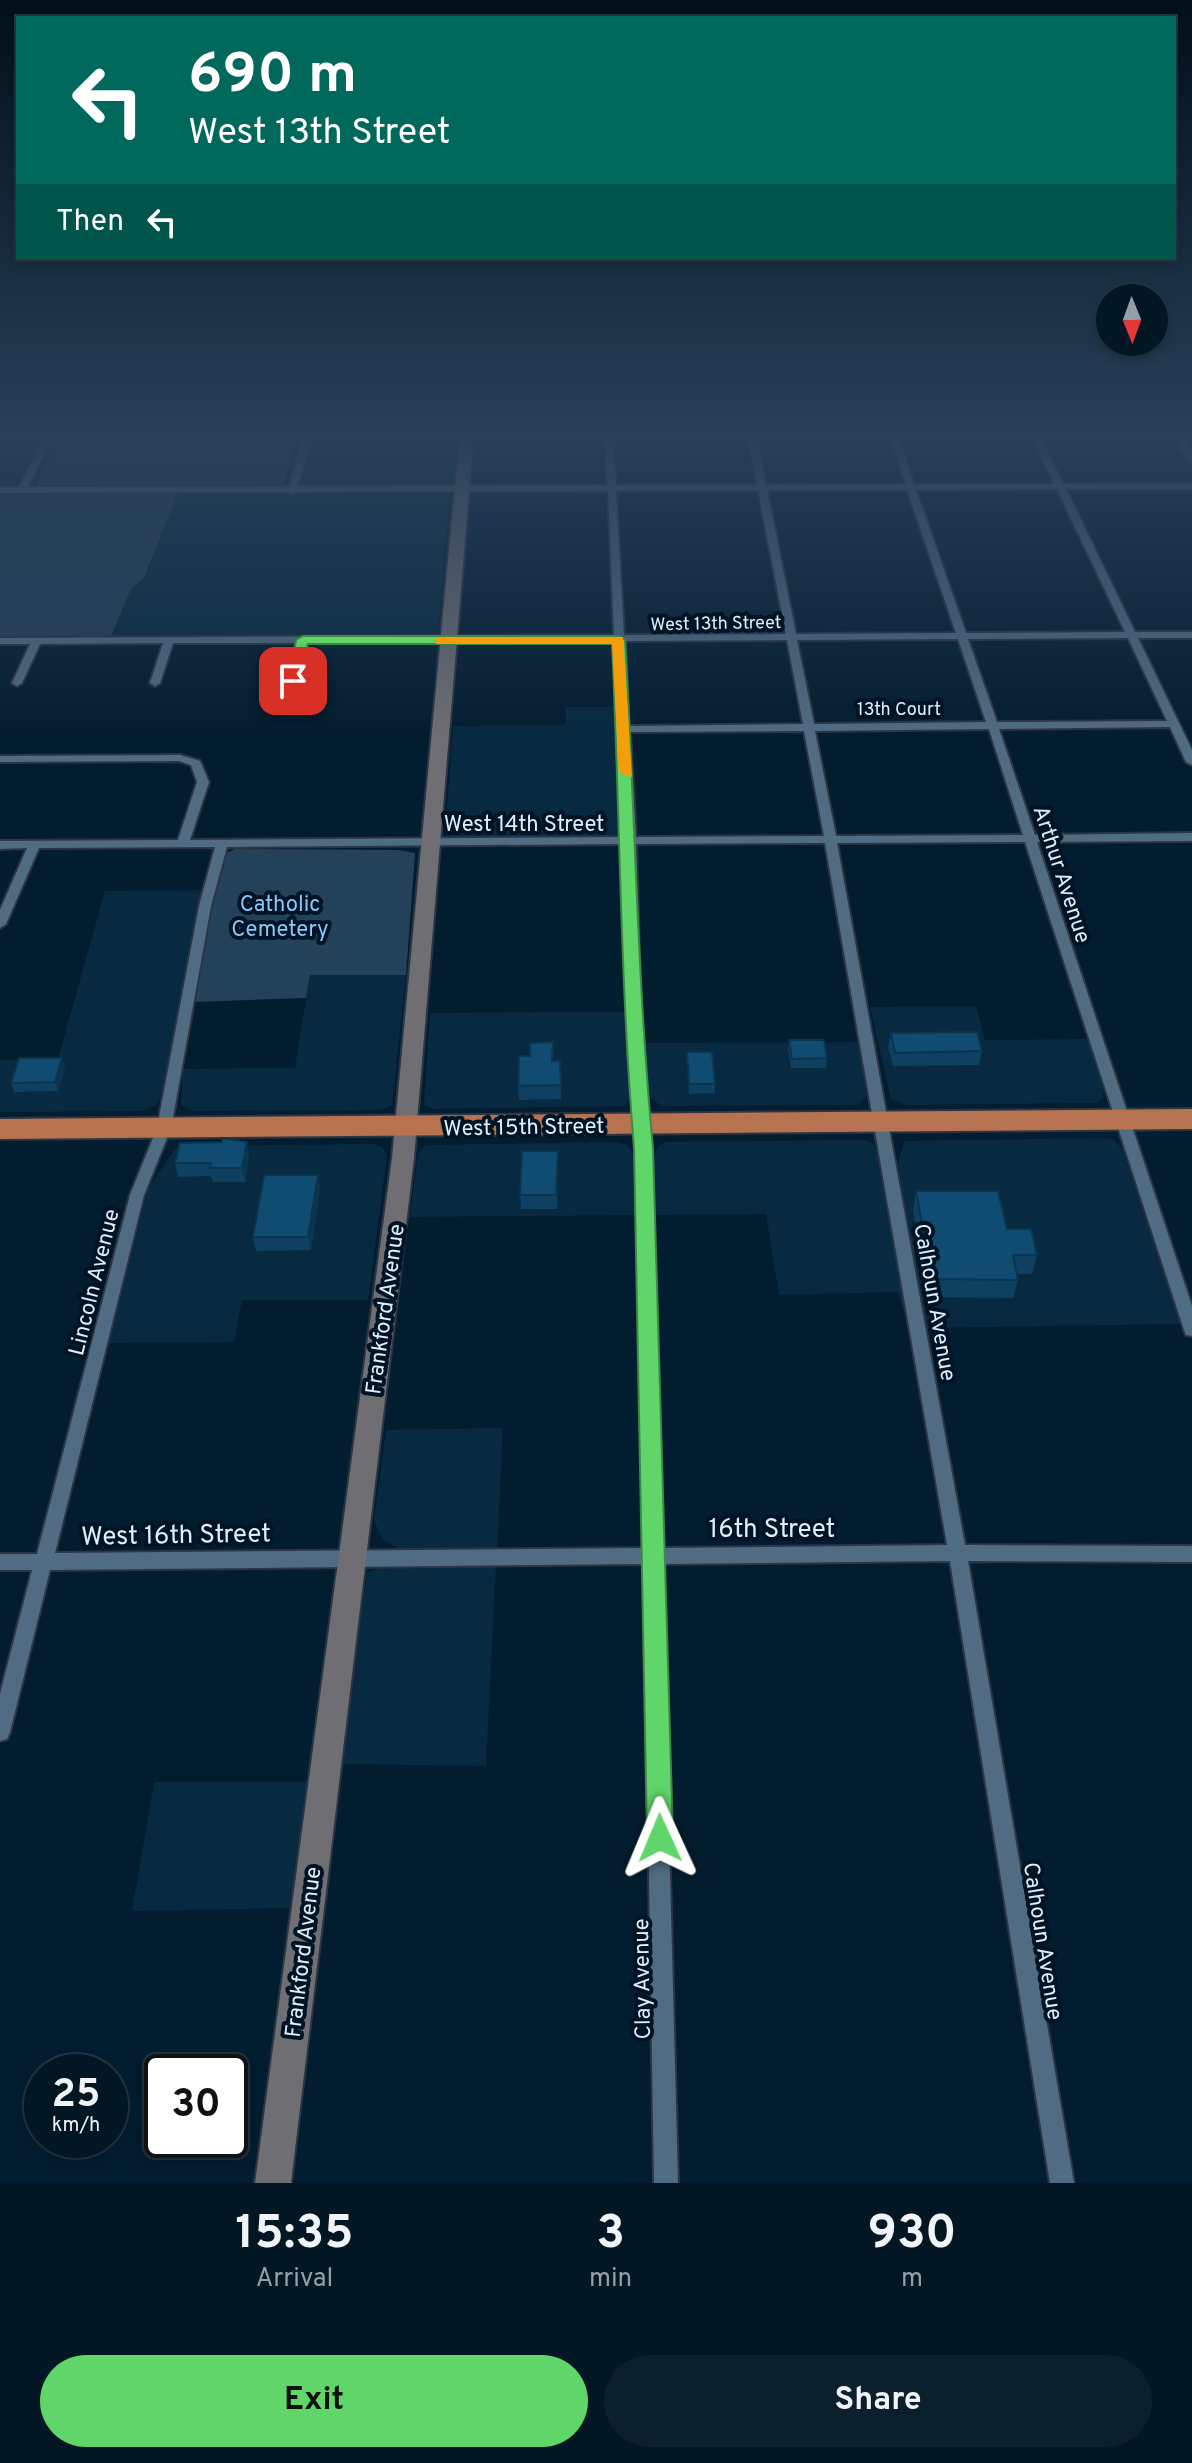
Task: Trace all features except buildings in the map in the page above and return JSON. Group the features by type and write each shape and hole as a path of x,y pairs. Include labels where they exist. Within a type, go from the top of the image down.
{"highway":[{"name":"West 15th Street","path":"0,1129 1192,1119"}],"main road":[{"name":"Frankford Avenue","path":"273,2183 406,1127 458,534"}],"street":[{"name":"Clay Avenue","path":"615,534 630,843 655,1555 666,2183"},
{"name":"Calhoun Avenue","path":"772,534 832,839 959,1553 1062,2183"},
{"name":"Arthur Avenue","path":"926,534 993,726 1192,1330"},
{"path":"1084,534 1192,762"},
{"name":"West 13th Street","path":"0,641 1192,635"},
{"path":"155,683 169,640"},
{"path":"293,681 303,640"},
{"path":"17,683 36,641"},
{"name":"13th Court","path":"625,729 1174,724"},
{"path":"0,759 180,758 196,763 203,782 183,843"},
{"name":"West 14th Street","path":"0,845 1192,837"},
{"name":"Lincoln Avenue","path":"0,1732 137,1195 164,1128 205,906 222,842"},
{"path":"0,924 34,845"},
{"name":"16th Street","path":"352,1558 1192,1554"},
{"name":"West 16th Street","path":"0,1562 352,1558"}],"shaded area":[{"path":"162,534 447,534 438,634 110,639 131,589 145,578"},
{"path":"615,703 622,838 454,839 445,834 453,726 563,725 566,722 566,707 611,707"},
{"path":"202,890 167,1078 157,1105 142,1111 0,1112 0,1060 58,1059 105,891"},
{"path":"310,975 406,975 392,1105 381,1110 193,1111 181,1105 183,1069 295,1068"},
{"path":"976,1006 985,1040 1088,1039 1102,1081 1103,1098 1097,1103 907,1105 891,1099 870,1007"},
{"path":"626,1012 630,1099 624,1106 434,1109 424,1105 430,1013"},
{"path":"860,1042 869,1094 858,1105 661,1106 651,1098 643,1077 642,1043"},
{"path":"1112,1139 1122,1148 1181,1324 927,1328 897,1167 904,1141"},
{"path":"614,1142 627,1145 636,1157 637,1215 410,1217 418,1153 426,1145"},
{"path":"665,1142 871,1142 877,1150 909,1328 898,1292 779,1295 766,1214 654,1215 653,1158 658,1147"},
{"path":"374,1144 382,1147 387,1155 368,1300 242,1300 234,1342 109,1343 148,1189 174,1150 189,1146"},
{"path":"503,1428 497,1549 399,1549 382,1539 374,1520 386,1430"},
{"path":"496,1565 486,1766 340,1764 367,1573 381,1567"},
{"path":"154,1782 307,1782 291,1908 132,1911"}],"green space":[{"path":"0,534 162,534 144,578 131,589 110,639 0,640"},
{"name":"Catholic Cemetery","path":"235,849 398,850 415,853 406,975 310,975 306,998 193,1002 223,855"}],"slow traffic":[{"path":"441,641 619,640 626,773"}],"route":[{"path":"293,681 303,640 619,640 630,843 635,1052 644,1148 660,1838"}]}
